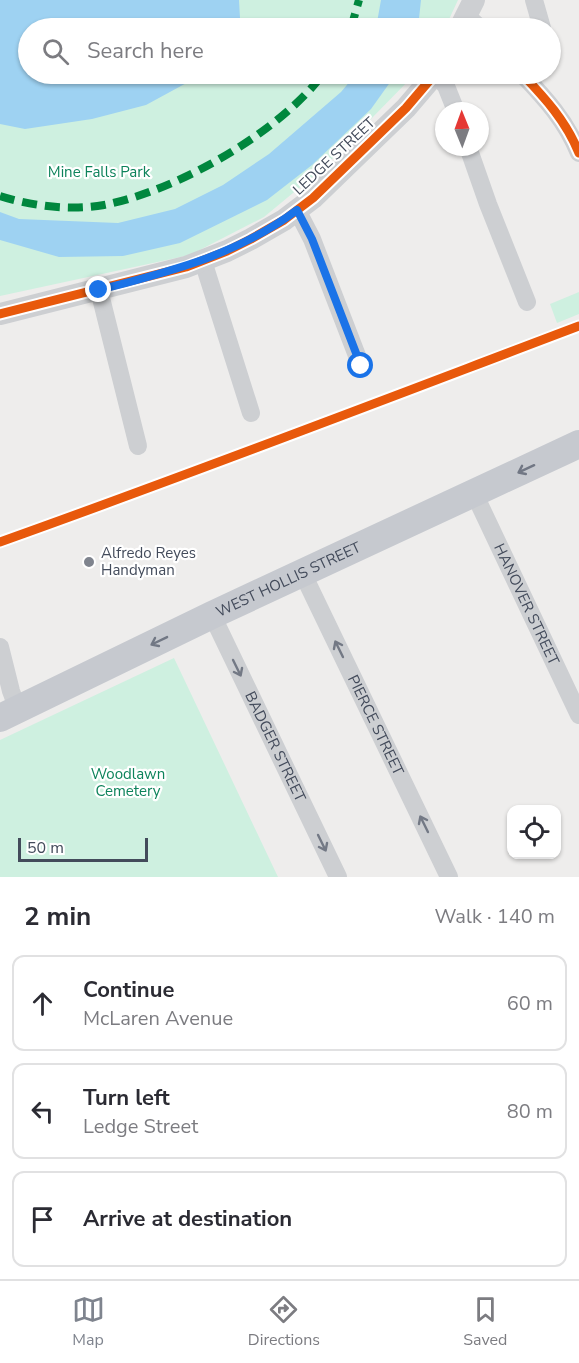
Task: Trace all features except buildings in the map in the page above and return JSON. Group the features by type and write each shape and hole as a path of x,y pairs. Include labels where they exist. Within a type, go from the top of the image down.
{"main road":[{"name":"WEST HOLLIS STREET","path":"9,714 302,572 579,444"}],"street":[{"path":"534,0 539,18"},
{"name":"LEDGE STREET","path":"0,314 203,261 251,239 297,210 333,179 380,134 427,84"},
{"path":"444,84 452,102"},
{"path":"532,84 553,106 570,133 579,153"},
{"path":"471,156 527,302"},
{"path":"297,210 312,239 361,366"},
{"path":"203,261 251,413"},
{"path":"99,290 138,446"},
{"name":"HANOVER STREET","path":"474,492 579,715"},
{"name":"PIERCE STREET","path":"302,572 449,877"},
{"name":"BADGER STREET","path":"212,615 338,877"},
{"path":"0,647 11,691 9,714"}],"green space":[{"name":"Mine Falls Park","path":"0,0 458,0 450,18 18,18 18,84 405,84 322,169 264,217 190,255 0,296"},
{"path":"579,292 579,314 557,323 550,304"},
{"name":"Woodlawn Cemetery","path":"174,658 278,877 0,877 0,740"}],"water":[{"path":"0,0 239,0 240,18 18,18 18,84 185,84 146,105 92,119 25,129 0,124"},
{"path":"381,0 421,0 419,18 378,18"},
{"path":"348,84 389,84 371,109 312,165 267,200 180,243 123,256 59,257 0,240 0,212 19,219 118,223 175,209 223,185 269,154"}],"marked path":[{"path":"354,18 359,0"},
{"path":"0,196 38,205 78,208 132,198 193,173 253,138 304,96 314,84"}],"cycle path":[{"path":"0,314 186,267 251,239 284,220 313,198 406,108 426,84"},
{"path":"531,84 561,120 579,153"},
{"path":"0,542 218,463 579,326"}],"place":[{"name":"Alfredo Reyes Handyman","path":"89,562"}],"route":[{"path":"99,290 186,267 228,251 271,228 297,210 312,239 361,366"}]}
